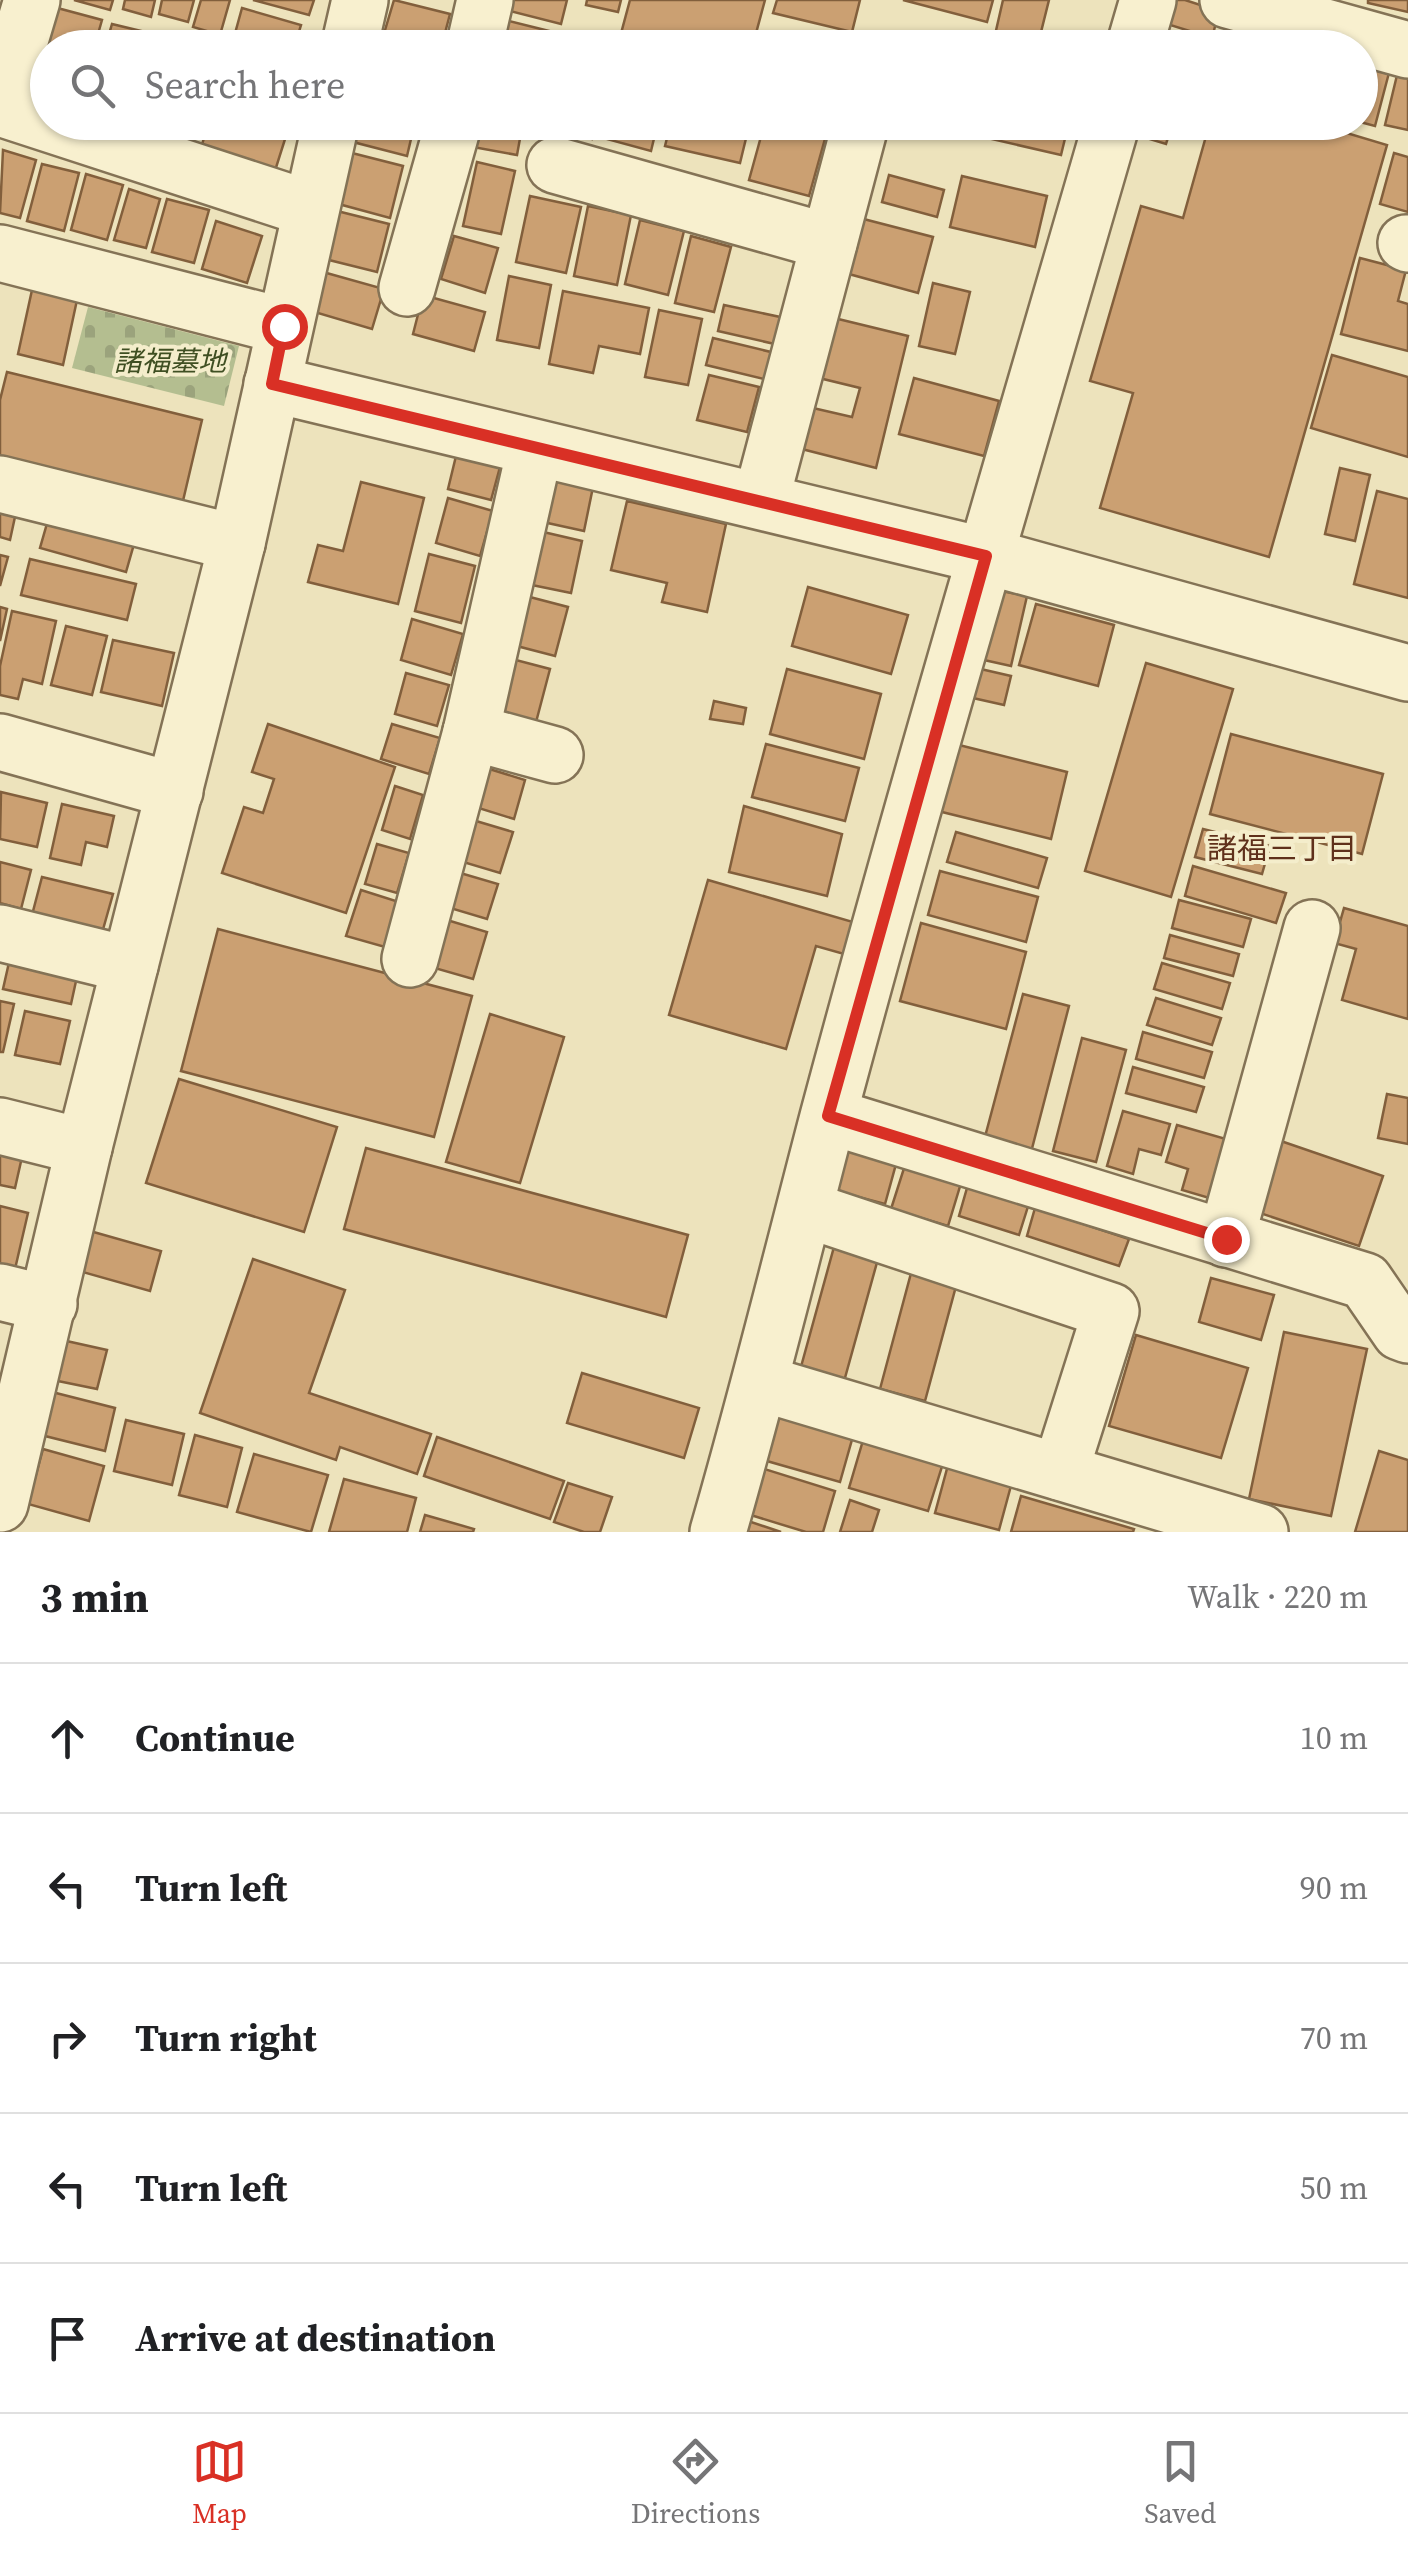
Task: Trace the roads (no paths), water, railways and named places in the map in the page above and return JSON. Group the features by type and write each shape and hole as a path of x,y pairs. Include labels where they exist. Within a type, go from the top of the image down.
{"street":[{"path":"30,118 0,108 32,0"},
{"path":"353,30 360,0"},
{"path":"478,30 486,0"},
{"path":"1139,30 1148,0"},
{"path":"1228,0 1336,30"},
{"path":"1378,42 1408,50"},
{"path":"98,140 310,209"},
{"path":"0,1504 24,1298 84,1147 238,543 327,140"},
{"path":"408,288 449,140"},
{"path":"760,500 857,140"},
{"path":"718,1532 761,1383 828,1116 1107,140"},
{"path":"555,165 829,242"},
{"path":"0,253 284,326"},
{"path":"272,384 986,556 1408,674"},
{"path":"410,960 471,732 535,449"},
{"path":"0,484 238,543"},
{"path":"471,732 555,755"},
{"path":"0,742 175,791"},
{"path":"1226,1239 1312,928"},
{"path":"0,932 130,965"},
{"path":"828,1116 1365,1281 1400,1332 1408,1334"},
{"path":"0,1126 84,1147"},
{"path":"805,1209 1111,1311 1060,1472"},
{"path":"761,1383 1260,1532"}],"district":[{"name":"諸福三丁目","path":"1282,848"}],"park label":[{"name":"諸福墓地","path":"170,361"}]}
